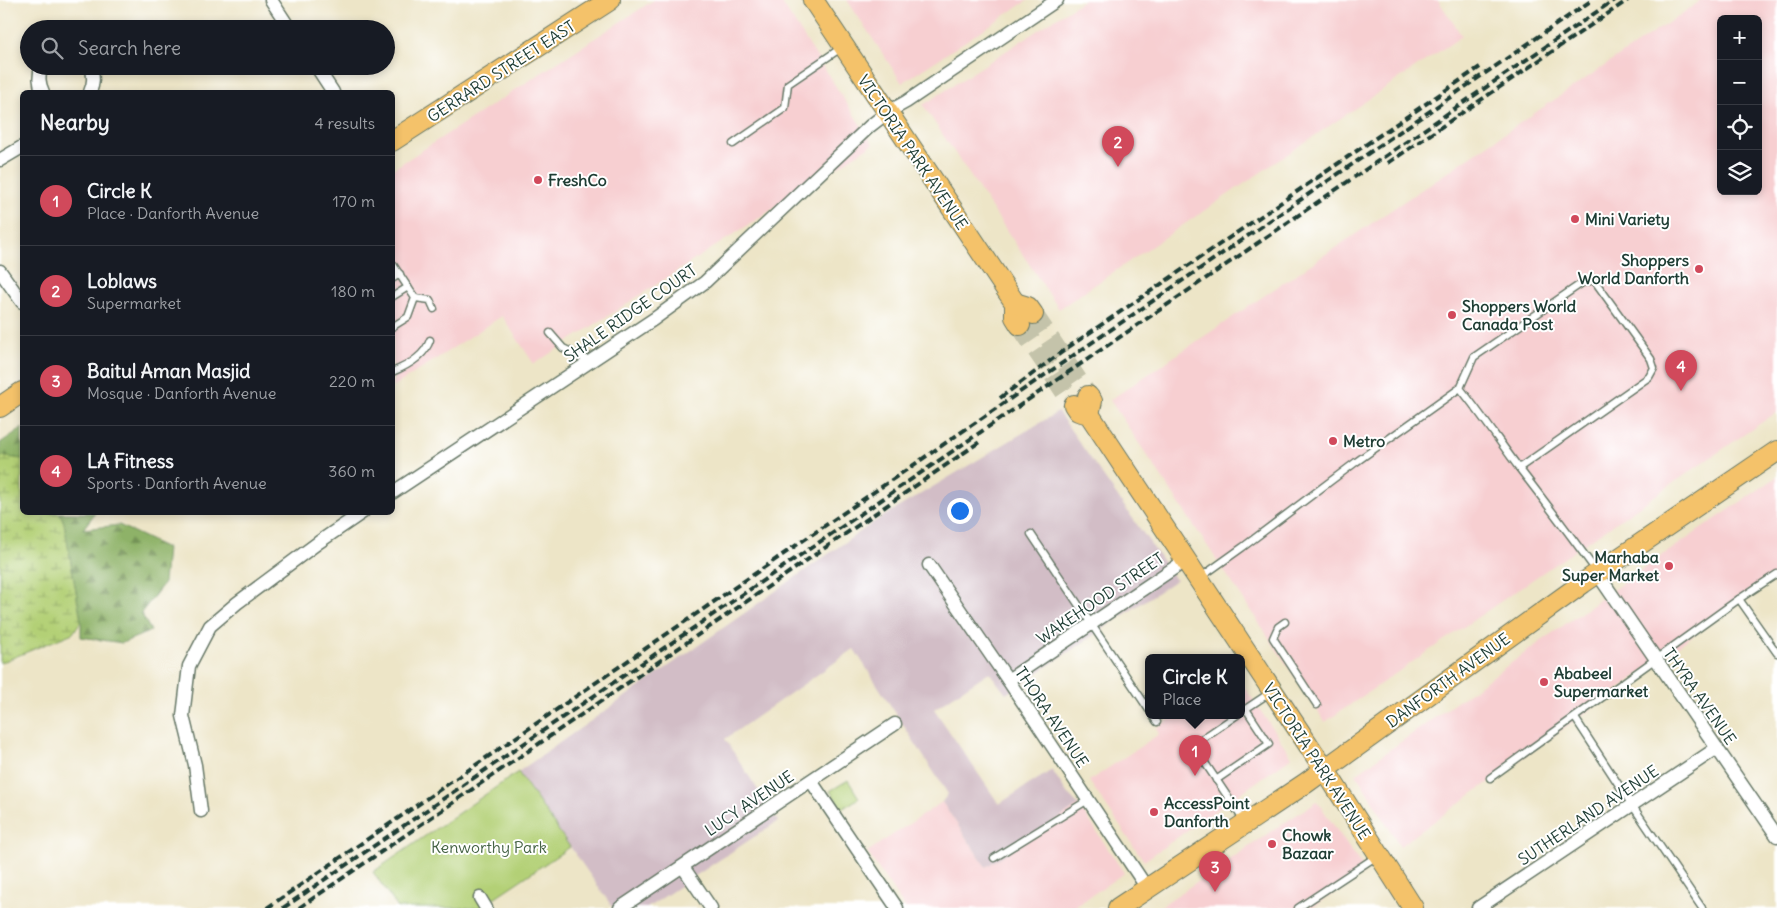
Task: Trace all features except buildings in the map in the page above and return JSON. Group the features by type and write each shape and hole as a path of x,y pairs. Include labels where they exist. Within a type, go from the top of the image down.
{"main road":[{"name":"GERRARD STREET EAST","path":"395,139 610,0"},
{"name":"VICTORIA PARK AVENUE","path":"813,0 1015,303 1028,307 1027,319"},
{"path":"0,407 20,393"},
{"name":"VICTORIA PARK AVENUE","path":"1084,405 1325,770 1413,908"},
{"name":"DANFORTH AVENUE","path":"1118,908 1325,770 1597,573 1775,457"}],"street":[{"path":"271,0 284,20"},
{"name":"SHALE RIDGE COURT","path":"395,490 654,320 705,282 863,133 888,112 906,102 1057,0"},
{"path":"40,75 42,90"},
{"path":"93,75 95,89"},
{"path":"322,75 332,90"},
{"path":"0,160 20,147"},
{"path":"0,271 20,299"},
{"path":"201,811 195,765 183,716 189,666 210,626 237,603 359,515"},
{"name":"WAKEHOOD STREET","path":"1008,680 1186,560"},
{"name":"THORA AVENUE","path":"929,566 1008,680 1147,888"},
{"name":"THYRA AVENUE","path":"1597,573 1777,836"},
{"name":"LUCY AVENUE","path":"620,908 895,724"},
{"name":"SUTHERLAND AVENUE","path":"1478,908 1717,748"},
{"path":"811,781 897,908"},
{"path":"683,866 711,908"}],"lane":[{"path":"734,144 785,108 788,84 843,46"},
{"path":"395,268 415,298 430,300 434,309"},
{"path":"395,277 400,274"},
{"path":"1198,579 1460,388 1474,357 1582,283 1594,280 1651,358 1654,368 1649,377 1519,468"},
{"path":"395,295 408,287"},
{"path":"395,325 408,317 415,298"},
{"path":"550,333 563,348 590,361"},
{"path":"395,370 418,357 428,347 430,340"},
{"path":"1460,388 1548,504 1597,573"},
{"path":"1031,534 1145,704"},
{"path":"1490,778 1739,599 1777,574"},
{"path":"1739,599 1777,653"},
{"path":"1284,622 1278,627 1273,638 1317,705"},
{"path":"1245,709 1272,691"},
{"path":"1216,780 1269,744 1245,711"},
{"path":"1575,718 1702,908"},
{"path":"1234,719 1212,735 1193,745 1245,823"},
{"path":"1248,748 1253,755"},
{"path":"1230,761 1234,768"},
{"path":"994,858 1088,800"},
{"path":"1298,908 1378,855"}],"shaded area":[{"path":"654,0 780,0 873,144 534,364 502,316 395,386 395,168"},
{"path":"847,0 1028,0 902,83"},
{"path":"1084,0 1438,0 1462,36 1059,309 923,105"},
{"name":"Shoppers World Danforth","path":"1702,0 1777,0 1777,412 1325,722 1110,400"},
{"path":"1058,412 1176,580 1006,694 989,672 934,709 999,804 1052,770 1067,793 1079,805 986,867 942,802 948,794 854,649 725,739 778,821 647,908 613,908 518,772 874,522"},
{"path":"1777,477 1777,575 1400,846 1356,774 1631,577"},
{"path":"1245,688 1292,757 1144,861 1089,781 1159,734 1156,728 1170,719 1245,719"},
{"path":"1317,801 1366,872 1312,908 1158,908"},
{"path":"942,802 986,867 1079,805 1124,873 1073,908 905,908 867,852"}],"green space":[{"path":"20,429 20,459 0,456 0,443"},
{"path":"0,456 20,459 20,515 61,515 64,523 81,621 73,633 0,663"},
{"path":"61,515 94,515 83,529 119,525 167,548 164,583 141,613 151,631 122,643 81,637 81,621 64,523"},
{"name":"Kenworthy Park","path":"518,772 570,847 479,908 398,908 373,872"},
{"path":"848,780 859,798 842,809 830,791"}],"tunnel":[{"path":"1033,314 1088,396"},
{"path":"1020,325 1074,405"}],"railway":[{"path":"267,908 1592,0"},
{"path":"283,908 1614,0"},
{"path":"1388,163 1628,0"},
{"path":"1000,398 1070,346 1480,67"},
{"path":"299,908 981,441"}],"place":[{"name":"Loblaws","path":"1118,167"},
{"name":"FreshCo","path":"538,180"},
{"name":"Mini Variety","path":"1575,219"},
{"name":"Shoppers World Danforth","path":"1699,269"},
{"name":"Shoppers World Canada Post","path":"1452,315"},
{"name":"LA Fitness","path":"1681,391"},
{"name":"Metro","path":"1333,441"},
{"name":"Marhaba Super Market","path":"1669,566"},
{"name":"Ababeel Supermarket","path":"1544,682"},
{"name":"Circle K","path":"1195,776"},
{"name":"AccessPoint Danforth","path":"1154,812"},
{"name":"Chowk Bazaar","path":"1272,844"},
{"name":"Baitul Aman Masjid","path":"1215,892"}]}
